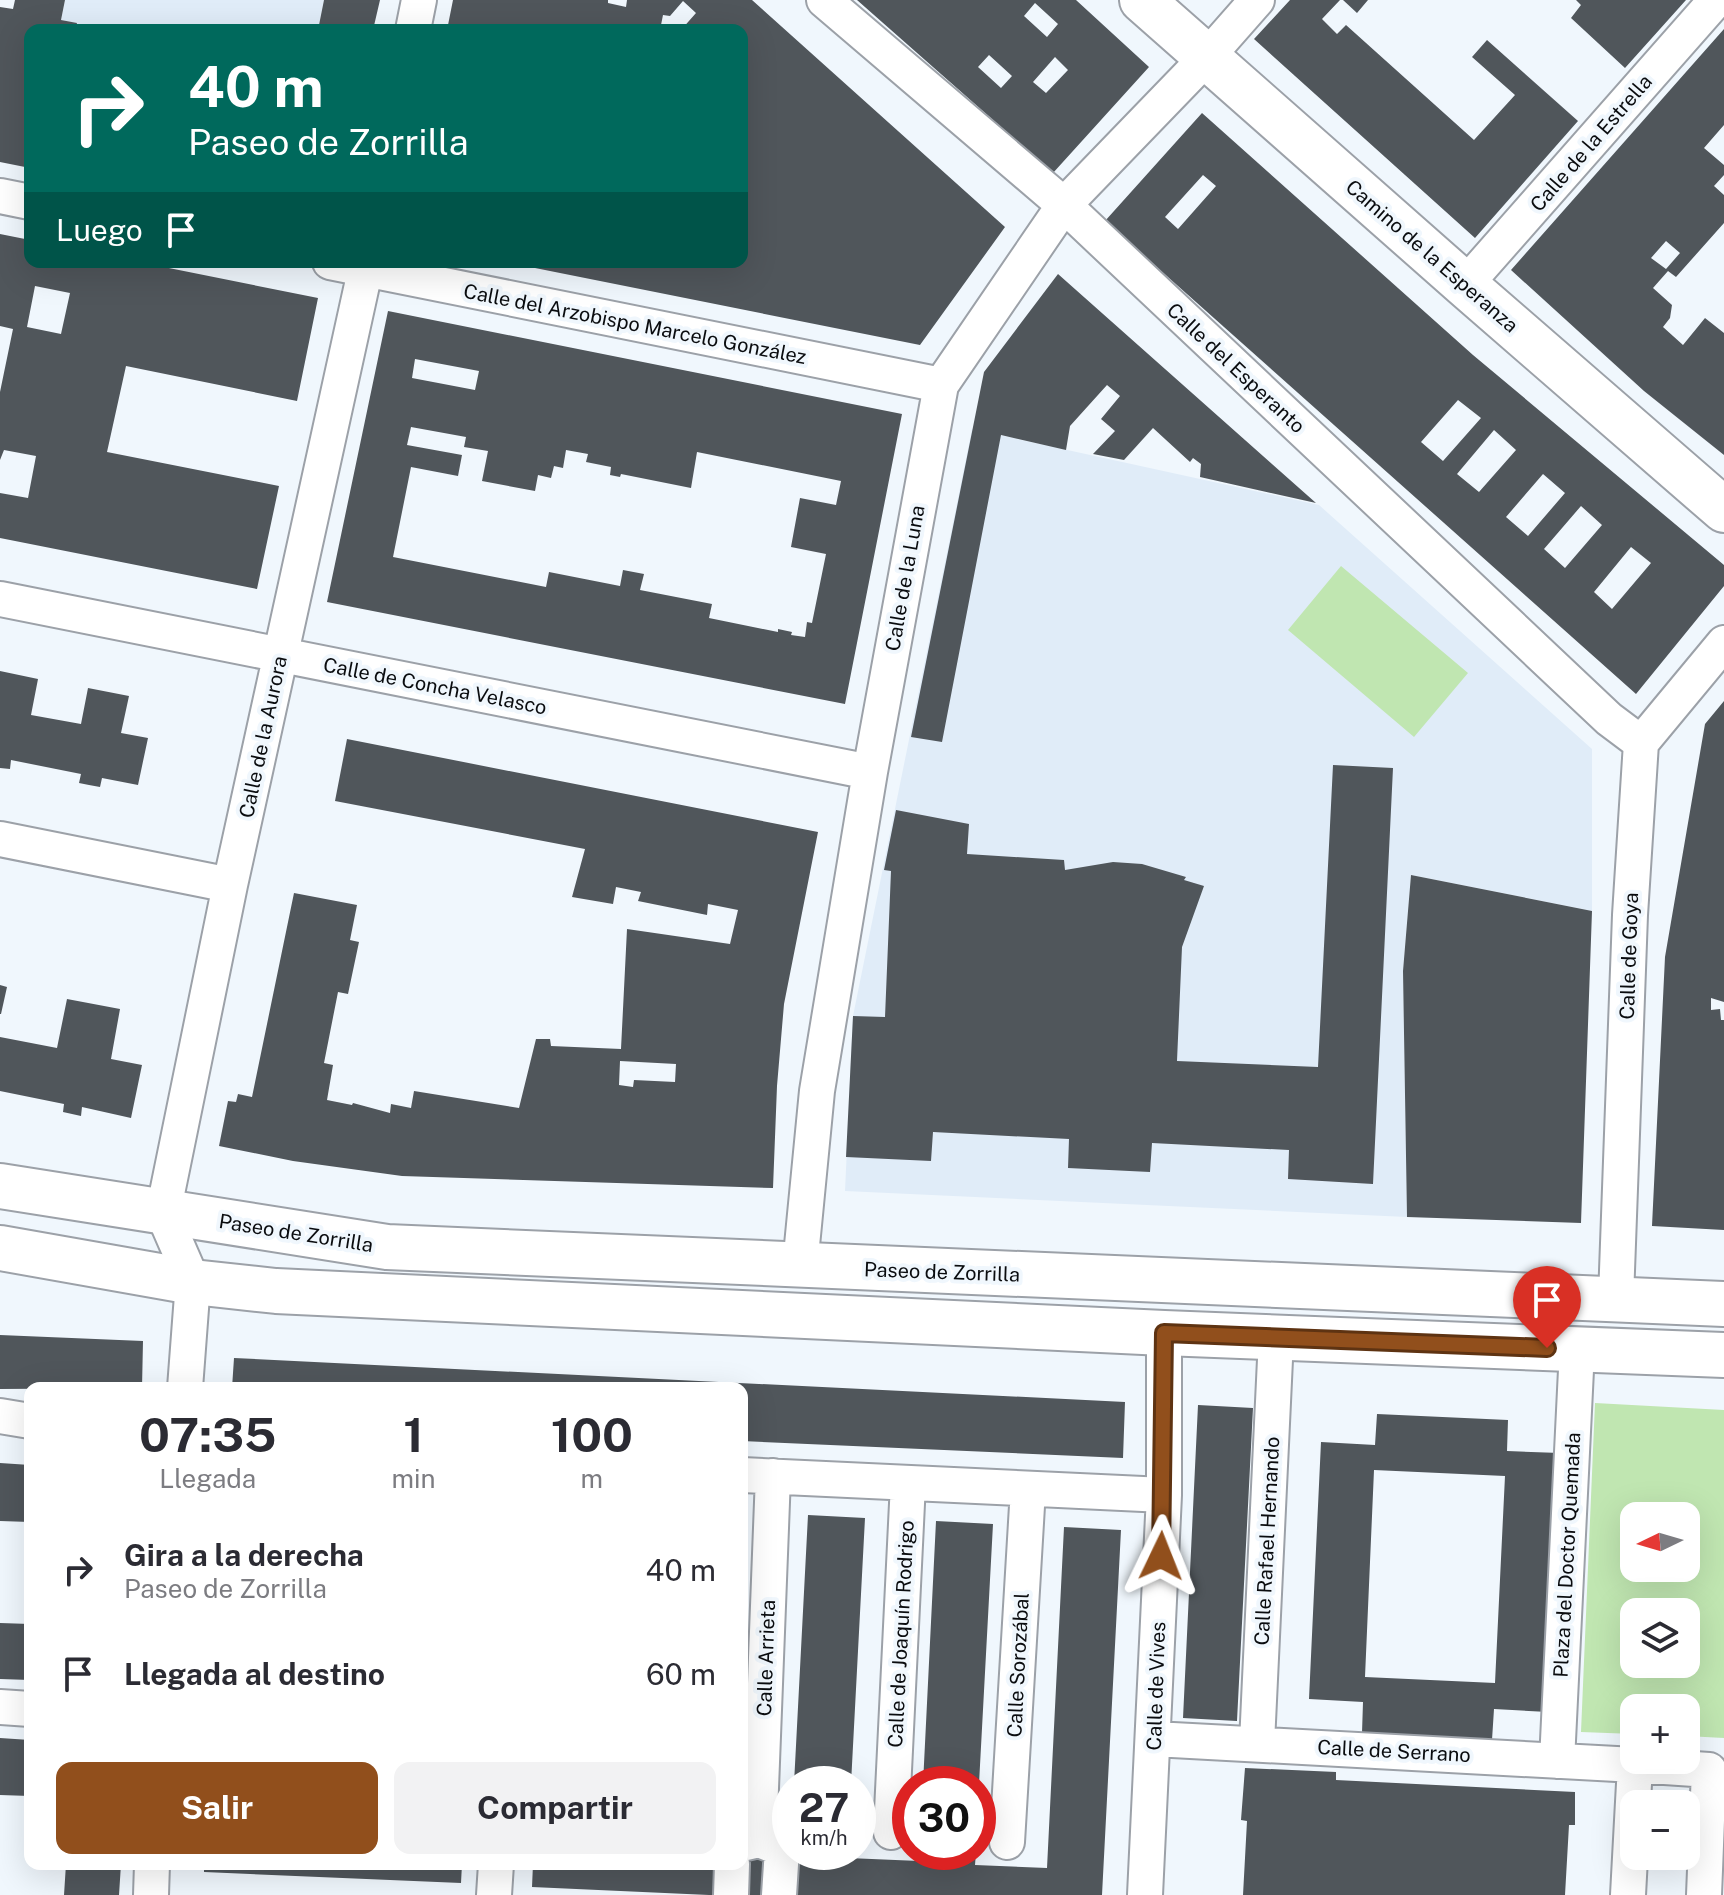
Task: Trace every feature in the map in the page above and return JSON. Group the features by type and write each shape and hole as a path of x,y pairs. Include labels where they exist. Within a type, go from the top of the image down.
{"main road":[{"name":"Camino de la Esperanza","path":"1142,0 1724,510"},
{"name":"Paseo de Zorrilla","path":"0,1186 387,1247 1724,1304"},
{"path":"0,1248 193,1282 276,1291 1276,1338 1724,1355"}],"street":[{"path":"414,24 419,0"},
{"name":"Calle del Esperanto","path":"824,0 1064,205 1598,708 1641,743"},
{"name":"Calle de la Luna","path":"800,1266 817,1091 870,772 941,385 1064,205 1206,58 1257,0"},
{"name":"Calle de la Estrella","path":"1465,285 1716,0"},
{"path":"0,196 24,201"},
{"name":"Calle de la Aurora","path":"163,1213 230,885 366,268"},
{"name":"Calle del Arzobispo Marcelo González","path":"376,268 941,385"},
{"name":"Calle de Concha Velasco","path":"0,599 870,772"},
{"path":"1641,743 1724,643"},
{"name":"Calle de Goya","path":"1616,1298 1630,915 1641,743"},
{"path":"0,839 230,885"},
{"path":"163,1213 193,1282 185,1382"},
{"name":"Calle de Vives","path":"1145,1895 1164,1495 1164,1333"},
{"name":"Calle Rafael Hernando","path":"1257,1743 1276,1338"},
{"name":"Plaza del Doctor Quemada","path":"1557,1761 1577,1349"},
{"path":"0,1416 24,1420"},
{"path":"758,1475 1164,1495"},
{"name":"Calle Arrieta","path":"758,1475 750,1842 782,1849 779,1895"},
{"name":"Calle de Joaquín Rodrigo","path":"891,1832 908,1483"},
{"name":"Calle Sorozábal","path":"1007,1842 1028,1489"},
{"path":"0,1707 24,1709"},
{"name":"Calle de Serrano","path":"1154,1739 1620,1764"},
{"path":"1700,1769 1709,1770 1704,1895"},
{"path":"1628,1895 1635,1774"},
{"path":"151,1895 152,1870"},
{"path":"494,1895 496,1870"},
{"path":"731,1895 732,1870"}],"shaded area":[{"path":"65,0 324,0 319,24 76,24 61,20"},
{"path":"972,429 1319,505 1592,749 1592,911 1411,875 1403,971 1407,1217 845,1191 853,1016"}],"green space":[{"path":"1341,566 1468,673 1414,737 1288,630"},
{"path":"1595,1403 1724,1410 1724,1738 1700,1737 1700,1694 1620,1694 1620,1733 1581,1732"}],"building":[{"path":"15,0 65,0 61,20 77,23 24,24 24,167 0,162 0,7 13,9"},
{"path":"324,0 380,0 374,24 319,24"},
{"path":"453,0 608,0 608,3 626,7 627,0 752,0 1005,227 920,345 535,268 748,268 748,24 686,24 696,13 683,1 670,16 663,15 661,24 448,24"},
{"path":"857,0 1076,0 1149,67 1053,173","holes":["1035,3 1058,24 1047,37 1024,16","989,55 1012,76 1001,88 978,67","1055,57 1068,70 1046,93 1033,82"]},
{"path":"1290,0 1340,0 1322,19 1337,34 1346,25 1474,140 1515,95 1472,57 1487,40 1578,121 1475,238 1254,39"},
{"path":"1343,0 1368,0 1357,13"},
{"path":"1576,0 1686,0 1625,68 1571,18 1581,5"},
{"path":"1724,29 1724,125 1704,148 1724,165 1724,175 1714,186 1724,195 1724,223 1676,277 1668,271 1653,288 1672,305 1670,318 1663,327 1683,345 1705,318 1724,333 1724,455 1644,391 1511,270","holes":["1666,241 1680,253 1666,269 1651,258"]},
{"path":"1202,113 1473,355 1724,565 1724,586 1636,694 1105,221","holes":["1203,175 1216,186 1178,229 1165,217","1458,400 1481,418 1443,461 1421,442","1494,430 1516,450 1479,492 1457,474","1543,474 1565,493 1528,536 1506,517","1581,506 1602,525 1565,568 1544,549","1631,547 1651,563 1612,609 1594,592"]},
{"path":"0,234 24,239 24,268 169,268 318,298 297,401 126,366 107,452 279,486 257,589 0,538 0,493 28,498 36,456 4,450 0,460 0,392 13,329 0,326","holes":["35,286 70,293 61,334 27,327"]},
{"path":"1058,274 1316,503 1200,477 1201,464 1193,458 1190,462 1153,428 1124,460 1093,454 1115,431 1101,419 1120,396 1107,385 1070,426 1066,450 1001,435 942,742 911,737 984,372"},
{"path":"388,311 902,414 845,704 327,602","holes":["415,359 479,371 475,390 412,378","411,427 466,437 464,447 488,451 482,481 535,491 538,475 551,478 554,466 563,468 566,450 588,454 586,462 611,467 610,475 620,477 621,474 691,488 697,452 841,481 836,505 800,498 791,547 826,554 812,623 807,622 805,637 778,629 778,632 709,618 712,604 640,590 644,574 623,570 620,586 549,572 546,587 393,557 411,467 458,476 462,455 407,445"]},
{"path":"0,671 38,679 31,715 81,724 88,688 129,696 121,733 148,738 138,785 102,778 100,787 89,785 79,783 81,774 11,760 10,769 0,768"},
{"path":"1724,701 1724,1002 1711,998 1711,1010 1720,1009 1721,1020 1724,1020 1724,1230 1652,1226 1665,957 1705,724"},
{"path":"347,739 818,832 784,1004 773,1188 402,1176 293,1161 219,1146 228,1101 236,1102 238,1094 252,1097 294,893 357,905 350,940 359,942 348,994 338,992 324,1063 333,1065 327,1100 390,1113 391,1104 411,1108 414,1091 519,1108 536,1039 550,1039 551,1046 621,1049 627,929 730,944 738,910 708,904 707,915 638,901 641,892 616,887 613,904 572,897 585,849 335,801","holes":["620,1061 676,1064 675,1082 634,1080 633,1087 619,1085"]},
{"path":"1333,765 1393,768 1373,1184 1288,1179 1289,1150 1152,1143 1150,1172 1068,1168 1069,1139 933,1132 931,1161 846,1157 853,1016 885,1017 891,871 884,870 896,810 969,824 967,854 1064,860 1065,870 1113,862 1142,864 1186,877 1184,880 1204,886 1182,947 1177,1061 1318,1067"},
{"path":"1411,875 1592,911 1581,1223 1407,1217 1403,971"},
{"path":"0,985 7,987 1,1014 0,1014"},
{"path":"67,999 120,1009 111,1059 142,1065 131,1118 82,1107 81,1116 63,1112 64,1104 0,1091 0,1037 57,1048"},
{"path":"0,1335 143,1341 142,1382 24,1382 24,1389 0,1389"},
{"path":"234,1358 720,1382 232,1382"},
{"path":"748,1383 1125,1402 1123,1458 748,1441"},
{"path":"1198,1405 1253,1408 1237,1721 1183,1718"},
{"path":"1377,1414 1508,1420 1507,1451 1560,1453 1548,1712 1494,1709 1492,1740 1362,1733 1363,1702 1309,1699 1321,1442 1375,1445","holes":["1374,1470 1505,1476 1495,1683 1365,1677"]},
{"path":"0,1463 24,1465 24,1522 0,1521"},
{"path":"808,1515 865,1518 852,1766 795,1766"},
{"path":"936,1521 993,1524 980,1766 924,1766"},
{"path":"1064,1527 1121,1530 1102,1895 709,1895 532,1887 533,1870 748,1870 748,1852 772,1852 772,1870 876,1870 876,1859 892,1860 892,1870 996,1870 996,1866 1047,1868"},
{"path":"0,1623 24,1624 24,1680 0,1679"},
{"path":"0,1738 24,1740 24,1796 0,1795"},
{"path":"1245,1768 1336,1772 1336,1780 1575,1792 1575,1825 1569,1825 1565,1895 1243,1895 1247,1821 1241,1820"},
{"path":"66,1870 121,1870 119,1895 64,1895"},
{"path":"204,1870 462,1870 461,1883"}],"route":[{"path":"1161,1556 1164,1333 1547,1348"}]}
